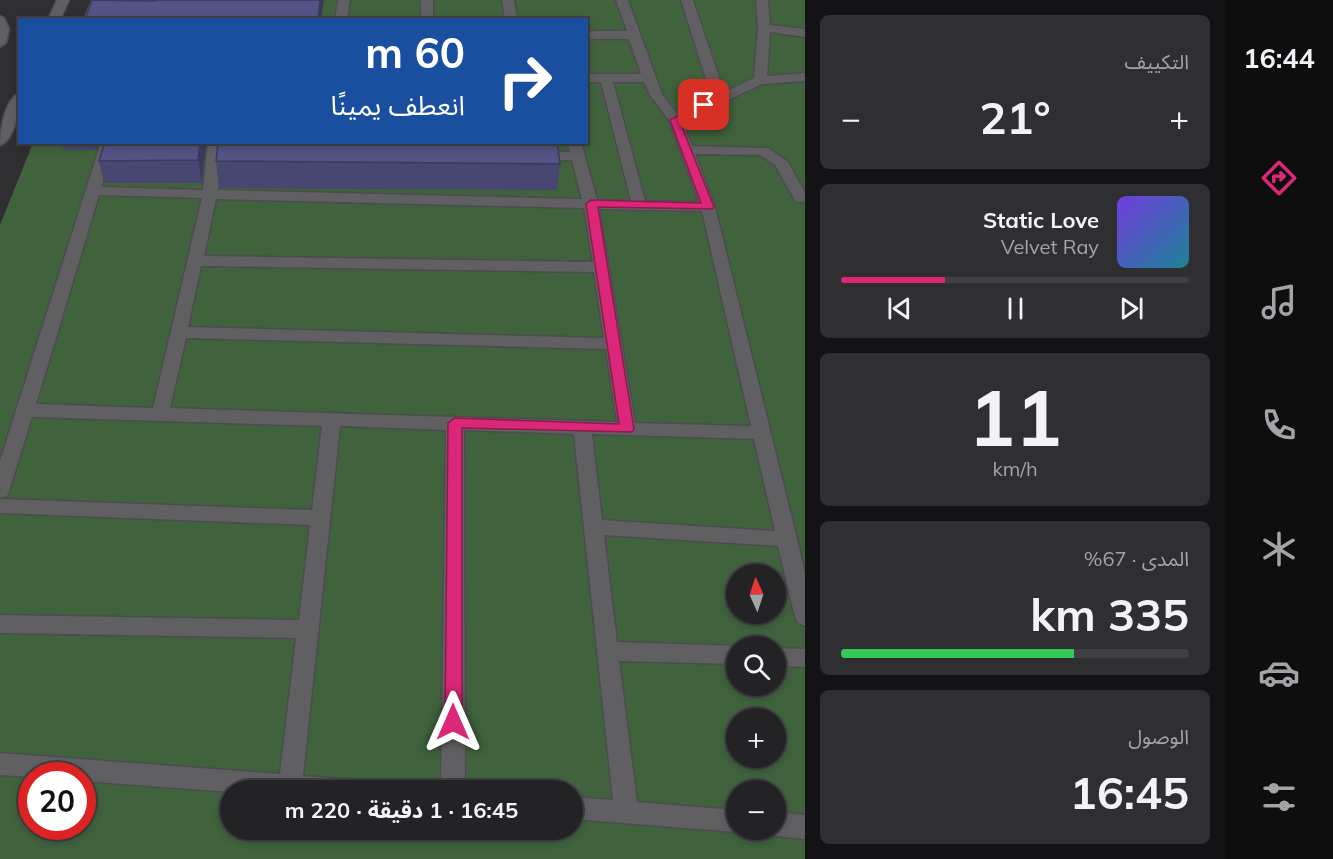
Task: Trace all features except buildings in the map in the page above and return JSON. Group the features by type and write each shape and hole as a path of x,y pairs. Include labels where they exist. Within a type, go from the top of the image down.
{"main road":[{"path":"55,18 63,0"},
{"path":"341,18 344,0"},
{"path":"427,18 428,0"},
{"path":"508,0 511,18"},
{"path":"622,0 656,95 675,120 708,207 805,617"},
{"path":"687,0 719,98"},
{"path":"760,80 764,28 762,0"},
{"path":"0,20 3,29 0,43"},
{"path":"764,28 805,33"},
{"path":"588,35 634,35"},
{"path":"675,120 760,80 805,77"},
{"path":"588,78 649,78"},
{"path":"606,78 639,205"},
{"path":"0,141 18,101"},
{"path":"0,491 107,144"},
{"path":"518,156 575,149 591,204 627,429"},
{"path":"160,415 218,150"},
{"path":"686,150 763,151 781,162 804,202"},
{"path":"92,191 708,207"},
{"path":"195,261 601,267"},
{"path":"179,332 613,344"},
{"path":"24,410 762,433"},
{"path":"291,780 332,420"},
{"path":"453,780 455,423"},
{"path":"582,427 626,812"},
{"path":"0,506 320,518"},
{"path":"593,528 787,539"},
{"path":"0,624 308,629"},
{"path":"607,651 726,655"},
{"path":"786,657 805,658"},
{"path":"0,764 220,781"},
{"path":"583,809 726,820"},
{"path":"786,825 805,827"}],"green space":[{"path":"91,0 805,0 805,859 0,859 0,225 33,144 588,144 588,18 83,18"}],"route":[{"path":"453,722 455,423 627,429 591,204 708,207 675,120 704,105"}]}
